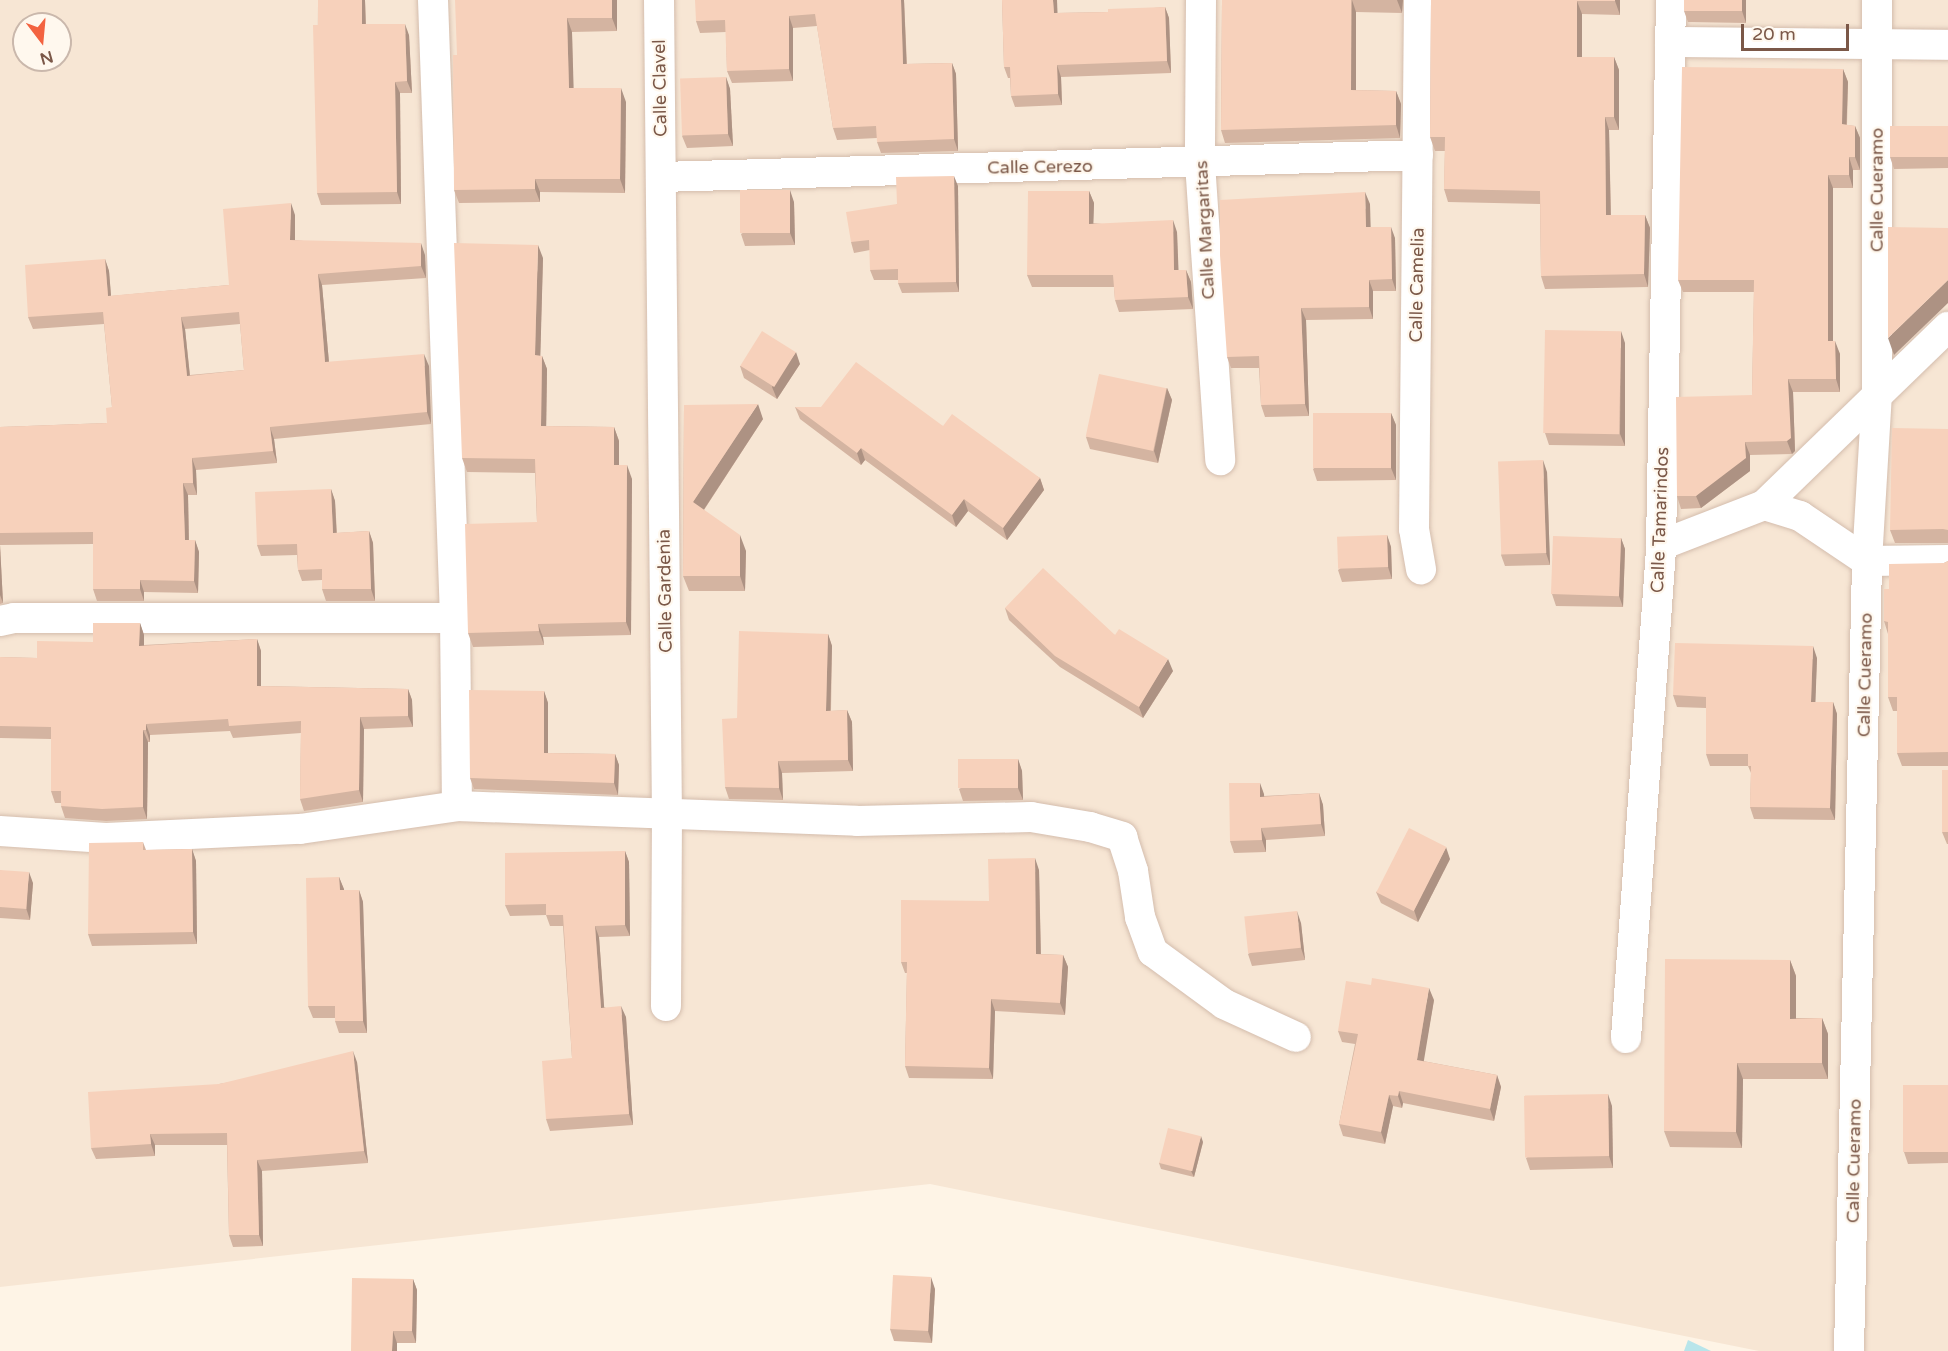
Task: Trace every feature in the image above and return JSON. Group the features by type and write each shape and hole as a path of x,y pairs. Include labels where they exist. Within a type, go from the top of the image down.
{"street":[{"path":"433,0 455,618 457,806"},
{"name":"Calle Clavel","path":"659,0 661,177"},
{"name":"Calle Margaritas","path":"1201,0 1200,163 1220,460"},
{"name":"Calle Camelia","path":"1419,0 1414,530 1421,569"},
{"name":"Calle Tamarindos","path":"1626,1038 1661,545 1671,0"},
{"name":"Calle Cueramo","path":"1849,1351 1867,561 1877,394 1877,0"},
{"path":"1670,42 1948,45"},
{"name":"Calle Cerezo","path":"661,177 1418,155"},
{"name":"Calle Gardenia","path":"661,177 667,812 666,1006"},
{"path":"1661,545 1764,505 1948,327"},
{"path":"1764,505 1800,516 1867,561 1948,560"},
{"path":"0,621 14,618 455,618"},
{"path":"0,831 106,838 300,829 457,806 667,812 857,821 1031,817 1090,827 1122,837 1133,871 1140,917 1153,952 1224,1005 1296,1037"}],"shaded area":[{"path":"0,0 1948,0 1948,1351 1759,1351 930,1184 0,1287"}],"water":[{"path":"1688,1340 1711,1351 1684,1351"}],"building":[{"path":"318,0 362,0 362,24 405,24 407,81 395,82 397,192 317,193 313,25 318,25"},
{"path":"455,0 612,0 612,18 567,18 569,88 621,88 620,179 535,179 535,189 454,190 453,55 457,55"},
{"path":"695,0 901,0 903,64 952,63 954,139 877,142 876,126 833,128 815,14 789,16 789,69 727,71 725,20 696,21"},
{"path":"1002,0 1053,0 1054,13 1108,12 1108,9 1165,7 1167,61 1057,65 1058,94 1011,96 1010,67 1004,67"},
{"path":"1222,0 1351,0 1351,90 1396,91 1396,125 1221,130"},
{"path":"1431,0 1615,0 1577,1 1577,57 1614,57 1614,117 1605,117 1606,215 1645,215 1644,274 1541,276 1540,191 1444,189 1445,137 1430,137"},
{"path":"1684,0 1742,0 1742,11 1684,11"},
{"path":"1682,67 1843,69 1842,124 1855,126 1855,157 1849,157 1849,175 1828,175 1828,341 1835,341 1836,379 1788,379 1791,438 1787,441 1745,442 1746,458 1696,496 1677,496 1676,397 1752,395 1754,280 1678,280"},
{"path":"726,77 728,134 682,136 680,79"},
{"path":"1890,126 1948,126 1948,157 1890,157"},
{"path":"954,176 956,282 898,283 898,269 870,270 869,240 851,242 846,212 897,204 896,177"},
{"path":"740,190 790,190 790,233 740,233"},
{"path":"1028,191 1089,191 1089,224 1173,220 1174,270 1186,270 1188,297 1115,300 1113,275 1027,275"},
{"path":"1365,192 1366,227 1391,227 1392,279 1369,280 1369,307 1301,308 1305,404 1261,405 1259,356 1227,357 1220,255 1220,200"},
{"path":"291,203 290,240 421,243 421,266 318,274 325,362 424,354 427,412 270,427 273,451 192,458 193,483 183,483 185,540 195,540 194,581 140,580 140,589 93,589 93,532 0,533 0,427 107,423 106,408 112,407 103,312 28,317 25,265 105,259 108,296 229,285 223,209","holes":["239,312 244,370 187,376 181,317"]},
{"path":"1888,227 1948,228 1948,280 1888,338"},
{"path":"454,243 538,245 535,355 542,356 541,426 614,427 614,465 627,465 626,622 538,624 539,631 468,633 465,524 537,522 535,459 462,458"},
{"path":"1545,330 1621,331 1619,434 1543,433"},
{"path":"762,331 796,352 774,387 740,366"},
{"path":"856,362 943,426 952,414 1040,478 1003,528 964,499 952,515 861,448 857,453 795,407 821,407"},
{"path":"1099,374 1166,388 1153,451 1086,437"},
{"path":"758,404 693,502 740,535 740,576 683,576 684,405"},
{"path":"1313,413 1391,413 1391,468 1313,468"},
{"path":"1892,428 1948,429 1948,530 1890,530"},
{"path":"1543,460 1546,553 1501,555 1498,462"},
{"path":"331,489 333,533 369,531 371,589 322,589 322,569 298,570 297,544 257,545 255,492"},
{"path":"1387,535 1388,567 1338,569 1337,537"},
{"path":"1553,536 1621,538 1619,596 1551,594"},
{"path":"1948,561 1948,752 1897,753 1897,697 1888,697 1888,622 1884,621 1884,589 1889,589 1889,564"},
{"path":"1043,568 1115,635 1119,629 1168,659 1139,707 1055,656 1005,608"},
{"path":"93,623 140,623 139,646 257,639 257,686 408,689 408,716 360,717 359,790 300,799 301,721 229,726 228,719 146,724 146,730 143,730 143,807 102,809 61,806 61,791 51,791 51,727 0,726 0,657 37,658 37,641 93,642"},
{"path":"739,631 828,634 826,711 847,710 848,760 778,761 779,788 725,787 722,719 737,718"},
{"path":"1675,643 1813,646 1811,702 1833,702 1830,808 1750,807 1751,766 1748,766 1748,754 1706,754 1706,697 1673,695"},
{"path":"469,690 544,691 544,753 615,754 614,783 470,778"},
{"path":"958,759 1018,759 1018,788 958,788"},
{"path":"1942,770 1948,770 1948,832 1942,832"},
{"path":"1229,783 1260,783 1260,797 1319,793 1321,824 1261,828 1262,840 1230,841"},
{"path":"1409,828 1446,847 1414,911 1376,892"},
{"path":"143,842 143,850 192,849 193,932 88,934 89,843"},
{"path":"625,851 625,925 595,926 601,1008 621,1006 629,1114 546,1119 542,1061 572,1058 563,915 546,915 546,904 505,905 505,853"},
{"path":"1035,858 1036,954 1063,955 1060,1003 991,999 989,1068 905,1066 907,962 901,962 901,900 989,901 988,859"},
{"path":"0,870 29,872 26,909 0,907"},
{"path":"339,877 340,890 359,890 363,1021 335,1021 335,1006 308,1006 306,878"},
{"path":"1297,911 1301,948 1248,953 1244,917"},
{"path":"1665,959 1790,960 1790,1019 1822,1018 1822,1063 1737,1063 1736,1132 1664,1131"},
{"path":"1372,978 1429,988 1417,1060 1497,1075 1490,1109 1399,1091 1398,1096 1389,1095 1381,1132 1339,1124 1358,1034 1338,1031 1346,981 1371,985"},
{"path":"353,1051 364,1151 257,1160 259,1235 229,1235 227,1133 150,1134 151,1144 91,1148 88,1092 219,1084"},
{"path":"1903,1085 1948,1085 1948,1152 1903,1152"},
{"path":"1608,1094 1609,1156 1525,1157 1524,1095"},
{"path":"1168,1128 1201,1136 1192,1171 1159,1163"},
{"path":"893,1275 931,1277 928,1331 890,1329"},
{"path":"352,1278 413,1279 412,1331 393,1331 392,1351 351,1351"}]}
